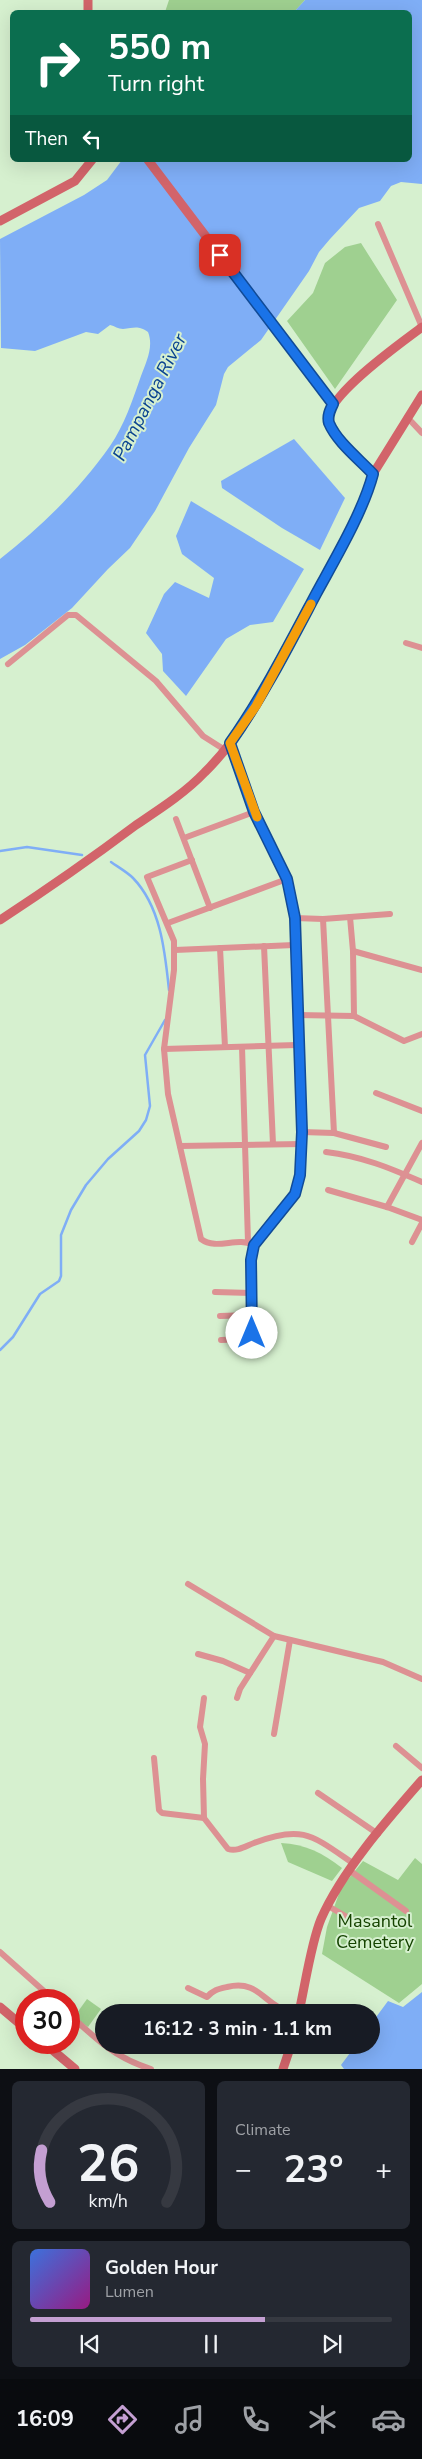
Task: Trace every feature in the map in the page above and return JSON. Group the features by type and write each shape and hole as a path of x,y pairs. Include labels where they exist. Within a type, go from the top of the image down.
{"main road":[{"path":"0,221 76,181 90,162"},
{"path":"149,162 333,404"},
{"path":"373,474 344,443 329,422 328,415 333,404 384,354 422,327"},
{"path":"0,920 55,884 181,793 205,772 228,746 256,706 336,556 370,485 373,474 422,395"},
{"path":"301,2004 320,1921 328,1906 352,1867 422,1780"},
{"path":"0,2007 15,2020"},
{"path":"57,2054 75,2069"},
{"path":"283,2069 288,2054"}],"street":[{"path":"378,224 422,327"},
{"path":"407,417 422,433"},
{"path":"8,664 68,615 76,615 156,681 203,736 228,746 254,812 287,879 295,918 297,1045 302,1132 300,1175 295,1194 251,1244 214,1245 207,1244 201,1239 168,1094 164,1049 175,950 168,923 147,877 192,860"},
{"path":"406,642 422,648"},
{"path":"184,838 254,812"},
{"path":"176,819 210,908"},
{"path":"168,923 287,879"},
{"path":"295,918 324,919 390,914"},
{"path":"350,917 353,951 354,1016"},
{"path":"324,919 334,1133"},
{"path":"175,950 294,945"},
{"path":"264,946 273,1144"},
{"path":"220,948 225,1047"},
{"path":"353,951 422,970"},
{"path":"297,1015 329,1014 354,1016 404,1041 422,1034"},
{"path":"164,1049 297,1045"},
{"path":"221,1340 250,1337 252,1315 251,1244 242,1047"},
{"path":"376,1093 422,1111"},
{"path":"302,1132 334,1133 386,1147"},
{"path":"387,1207 422,1143"},
{"path":"180,1146 302,1144"},
{"path":"326,1152 363,1159 422,1182"},
{"path":"328,1190 387,1207 422,1222 412,1242"},
{"path":"215,1292 251,1293"},
{"path":"220,1316 252,1315"},
{"path":"188,1584 274,1636 383,1662 422,1679"},
{"path":"237,1698 250,1673 274,1636"},
{"path":"274,1734 290,1640"},
{"path":"198,1654 223,1661 250,1673"},
{"path":"204,1698 200,1732 205,1744 202,1779 204,1818 228,1849 239,1849 273,1836 294,1832 324,1844 406,1911"},
{"path":"396,1746 422,1768"},
{"path":"154,1758 159,1810 162,1813 204,1818"},
{"path":"318,1793 378,1834"},
{"path":"328,1906 361,1925"},
{"path":"0,1952 42,1989"},
{"path":"188,1988 207,1997 214,1990 240,1983 256,1990 275,2004"},
{"path":"80,2024 105,2048 134,2064 151,2069"}],"green space":[{"path":"169,0 305,0 296,10 166,10"},
{"path":"361,243 397,300 335,389 287,321 313,293 325,263 345,247"},
{"path":"281,1843 298,1845 313,1850 342,1868 332,1881 288,1862"},
{"name":"Masantol Cemetery","path":"415,1858 422,1864 422,1984 399,2003 322,1954 327,1927 341,1888 363,1861 398,1880"},
{"path":"87,1999 95,2005 95,2017 88,2027 80,2021 80,2009"}],"water":[{"name":"Pampanga River","path":"305,0 422,0 422,184 401,182 391,186 380,201 359,208 330,239 319,252 309,271 261,340 228,367 224,374 216,405 189,448 155,511 130,548 72,608 25,645 0,659 0,559 59,507 110,446 124,421 147,360 150,338 148,332 141,328 121,329 110,325 98,334 86,332 35,351 1,348 0,239 84,195 107,180 120,162 412,162 412,10 296,10"},
{"path":"294,439 345,498 320,550 282,528 222,488 221,481"},
{"path":"191,501 304,569 273,622 250,625 226,639 186,696 163,671 162,654 146,633 164,594 175,582 209,598 214,578 182,554 176,536"},
{"path":"422,1992 422,2069 344,2069 341,2065 349,2054 380,2054 380,2012 388,2001 403,2007"}],"waterway":[{"path":"0,851 27,847 82,855"},
{"path":"111,862 133,878 150,902 160,931 169,990"},
{"path":"0,1350 13,1337 40,1294 59,1281 61,1276 61,1235 71,1210 86,1185 108,1159 139,1131 146,1120 150,1106 145,1055 165,1020"}],"slow traffic":[{"path":"257,817 230,743 256,706 311,604"}],"route":[{"path":"220,255 333,404 328,415 329,422 344,443 373,474 370,485 341,548 256,706 230,743 254,812 287,879 295,918 297,1045 302,1132 300,1175 295,1194 254,1245 251,1260 252,1333"}]}
